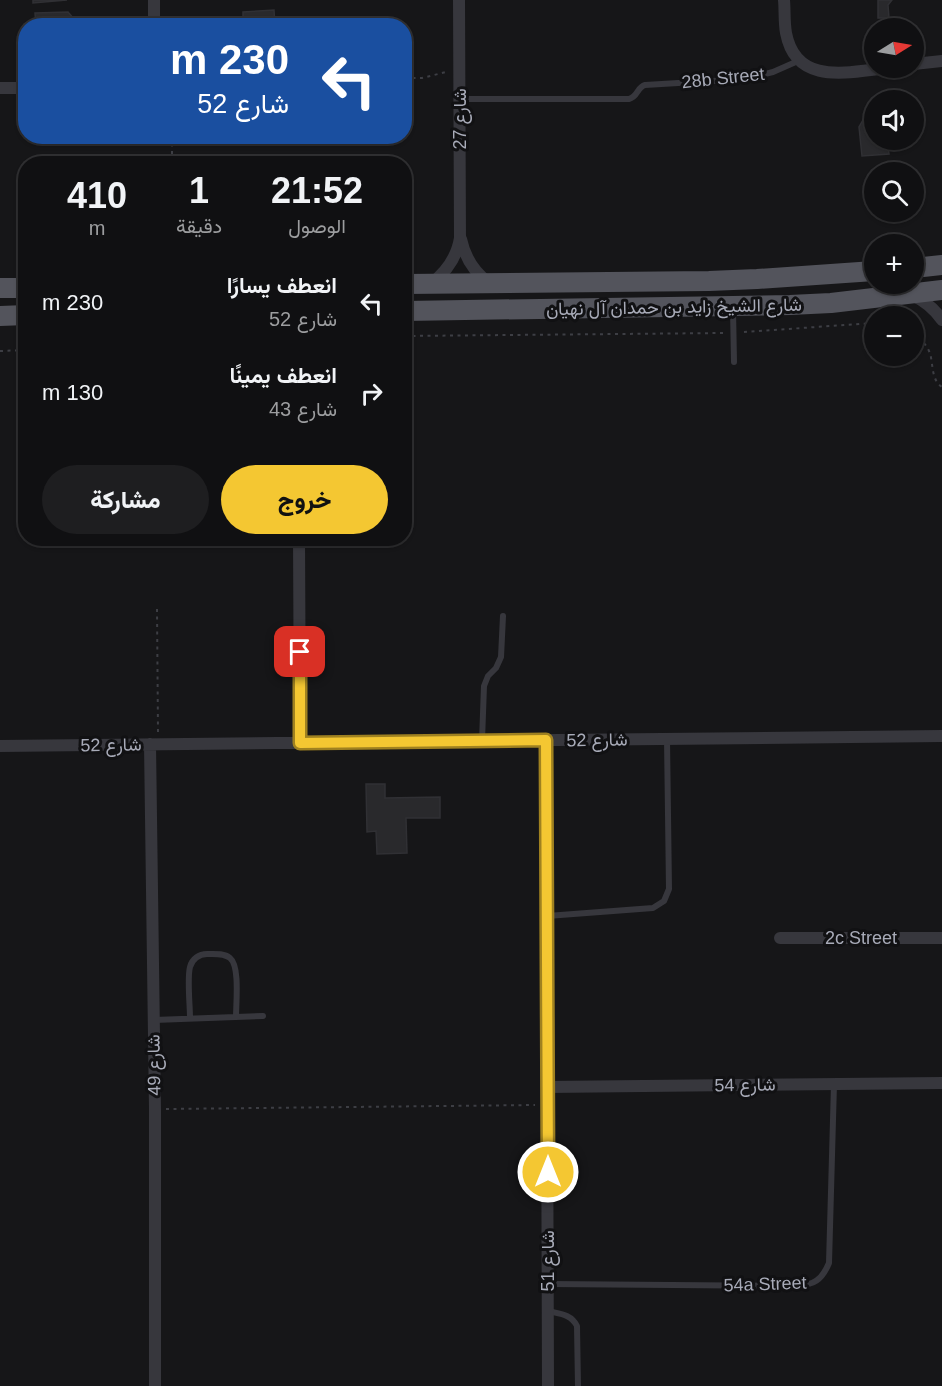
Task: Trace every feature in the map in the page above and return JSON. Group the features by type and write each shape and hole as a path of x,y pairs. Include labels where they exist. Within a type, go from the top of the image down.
{"main road":[{"path":"924,268 942,265"},
{"name":"شارع الشيخ زايد بن حمدان آل نهيان","path":"412,284 663,282 800,277 864,272"},
{"path":"701,306 734,298 794,293 800,286 800,277"},
{"path":"831,303 828,295 835,285 864,281"},
{"path":"0,288 18,288"},
{"name":"شارع الشيخ زايد بن حمدان آل نهيان","path":"924,292 942,290"},
{"name":"شارع الشيخ زايد بن حمدان آل نهيان","path":"412,311 831,303 911,294"},
{"path":"0,316 18,315"}],"street":[{"path":"154,0 154,18"},
{"name":"شارع 27","path":"431,284 450,264 459,247 460,238 459,0"},
{"path":"784,0 786,34 798,61 814,69 831,73 864,70"},
{"path":"924,63 942,61"},
{"path":"0,88 18,88"},
{"name":"شارع 27","path":"460,238 470,264 489,284"},
{"path":"911,294 925,301 942,320"},
{"path":"299,546 300,743"},
{"name":"شارع 52","path":"0,746 942,736"},
{"name":"شارع 51","path":"546,740 549,1386"},
{"name":"شارع 49","path":"154,744 155,1386"},
{"name":"2c Street","path":"780,938 942,938"},
{"name":"شارع 54","path":"547,1087 942,1083"}],"lane":[{"name":"28b Street","path":"460,99 629,99 635,97 640,87 645,85 752,77 773,72 798,61"},
{"path":"733,306 734,362"},
{"path":"482,741 484,686 501,657 503,616"},
{"path":"546,916 653,908 664,901 669,889 666,739"},
{"path":"190,1018 190,965 197,957 208,954 223,954 231,958 234,963 236,1017"},
{"path":"153,1020 263,1016"},
{"name":"54a Street","path":"548,1284 796,1286 817,1281 825,1273 829,1263 834,1084"},
{"path":"548,1311 570,1316 577,1326 578,1386"}],"path":[{"path":"412,77 442,74 460,66"},
{"path":"412,336 734,333 864,324"},
{"path":"924,343 930,353 935,380 942,387"},
{"path":"0,351 18,350"},
{"path":"154,744 157,609"},
{"path":"155,1109 547,1105"}],"building":[{"path":"33,0 67,0 33,3"},
{"path":"878,0 892,0 888,5 889,18 878,18"},
{"path":"274,10 274,18 243,18 243,12"},
{"path":"68,12 73,18 35,18 35,13"},
{"path":"864,120 864,150 888,150 889,154 862,156 859,127"},
{"path":"366,784 385,784 385,798 440,797 440,818 406,818 407,853 377,854 376,831 367,832"}],"route":[{"path":"300,652 300,743 546,740 548,1172"}]}
